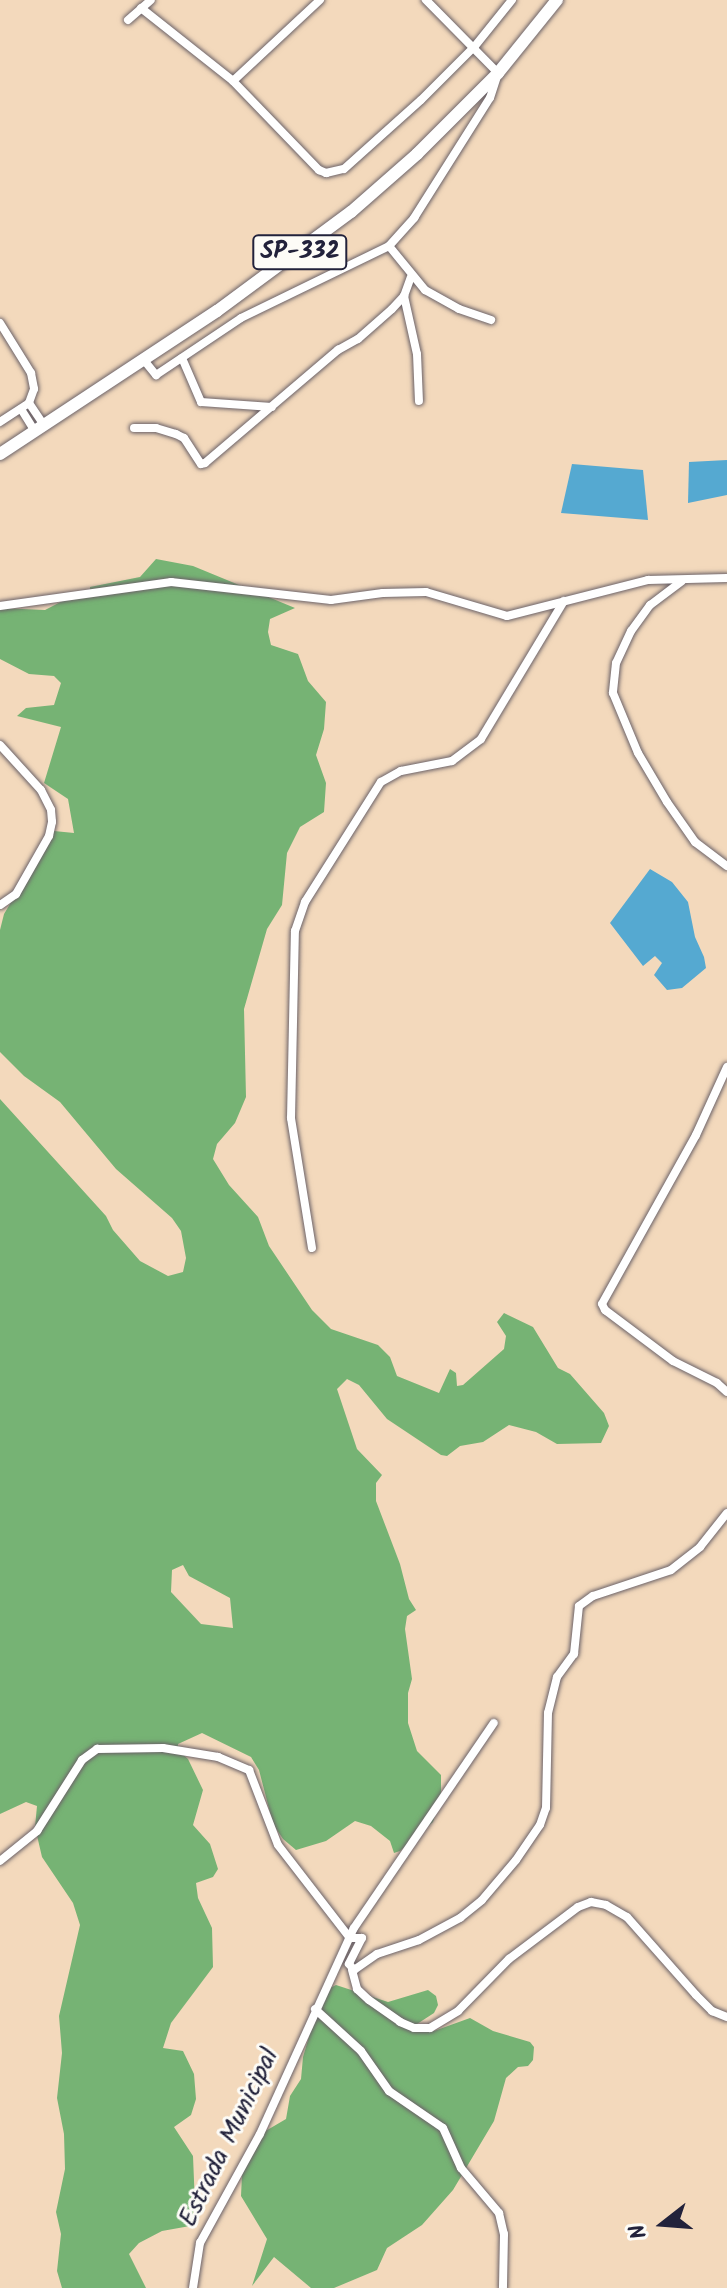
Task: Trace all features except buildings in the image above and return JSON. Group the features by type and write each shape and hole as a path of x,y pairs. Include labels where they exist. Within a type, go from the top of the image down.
{"main road":[{"name":"SP-332","path":"0,454 330,229 417,154 498,73 557,0"}],"street":[{"path":"128,20 151,0"},
{"path":"233,81 320,0"},
{"path":"143,359 156,375 241,318 389,246 414,218 481,115 498,73 475,46 426,0"},
{"path":"141,8 233,81 319,170 335,173 344,169 411,109 475,46 512,0"},
{"path":"389,246 411,277 438,299 491,320"},
{"path":"134,428 156,428 184,438 201,464 223,450 338,350 358,339 404,296 411,277"},
{"path":"404,296 417,354 419,401"},
{"path":"0,323 31,373 33,397 24,407 0,422"},
{"path":"182,358 201,402 272,407"},
{"path":"24,407 39,428"},
{"path":"0,606 171,582 331,600 401,591 426,592 507,616 648,580 727,578"},
{"path":"682,580 650,605 631,631 616,663 613,693 638,753 667,802 695,842 727,866"},
{"path":"312,1248 291,1118 295,931 305,902 381,782 401,771 452,761 481,739 564,601"},
{"path":"0,745 41,790 51,810 52,822 49,836 16,894 0,905"},
{"path":"727,1067 696,1135 602,1304 605,1310 673,1361 717,1383 727,1392"},
{"path":"352,1970 377,1954 419,1940 460,1918 482,1900 516,1860 540,1825 546,1808 548,1713 557,1677 574,1654 579,1606 593,1596 671,1570 700,1547 727,1513"},
{"name":"Estrada Municipal","path":"193,2288 200,2243 260,2134 350,1938 494,1723"},
{"path":"0,1861 37,1831 82,1760 97,1749 163,1748 239,1765 255,1778 278,1845 350,1938 362,1939 349,1964 357,1989 400,2022 414,2028 430,2028 458,2011 509,1959 591,1902 606,1905 627,1917 712,2011 727,2017"},
{"path":"315,2009 361,2051 389,2091 443,2128 461,2168 499,2213 504,2234 503,2288"}],"green space":[{"path":"156,559 193,566 295,608 270,619 268,632 271,645 298,654 308,681 326,702 324,729 316,755 326,783 324,812 300,827 287,853 282,905 267,929 244,1009 246,1097 235,1123 217,1144 213,1159 229,1185 258,1217 269,1246 312,1310 331,1329 378,1345 390,1357 397,1376 439,1393 450,1369 456,1373 457,1386 463,1385 504,1349 506,1336 497,1322 504,1313 533,1327 558,1368 570,1374 604,1413 609,1426 601,1443 557,1444 536,1432 509,1425 483,1442 460,1446 447,1456 387,1419 359,1385 347,1379 337,1389 357,1449 382,1475 376,1483 376,1501 400,1564 409,1599 416,1610 407,1616 405,1629 412,1679 408,1693 408,1723 417,1751 441,1775 441,1796 433,1822 400,1851 394,1853 390,1841 371,1826 355,1821 326,1841 296,1850 283,1839 273,1824 259,1770 251,1757 202,1733 178,1744 178,1750 188,1759 203,1790 193,1825 210,1844 218,1869 213,1877 196,1883 198,1898 212,1928 213,1967 171,2023 163,2048 183,2051 194,2074 196,2099 191,2115 174,2127 193,2156 195,2205 190,2226 162,2231 139,2243 129,2254 146,2288 62,2288 57,2271 61,2234 56,2212 65,2169 64,2134 57,2098 62,2053 59,2016 80,1925 73,1903 42,1857 35,1827 37,1806 26,1802 0,1814 0,1099 106,1216 113,1230 140,1261 168,1276 183,1272 186,1258 181,1231 172,1218 116,1169 60,1102 24,1076 0,1052 0,930 4,914 54,831 74,833 68,799 44,783 61,727 17,716 26,708 54,705 61,683 54,676 29,674 0,659 0,608 45,610 78,593 90,596 90,587 140,577","holes":["183,1565 189,1576 230,1598 233,1628 201,1624 171,1592 172,1570"]},
{"path":"336,1985 388,2002 428,1990 436,1996 438,2005 434,2013 417,2024 425,2030 434,2031 470,2018 493,2031 530,2042 534,2047 533,2060 528,2066 518,2067 506,2078 494,2121 453,2190 422,2225 387,2248 377,2270 334,2288 311,2288 274,2257 252,2286 267,2239 241,2196 242,2175 257,2136 286,2119 290,2096 301,2079 303,2057 316,2013 330,1988"}],"water":[{"path":"727,460 727,495 688,503 689,462"},
{"path":"572,464 643,470 648,520 561,513"},
{"path":"650,869 672,882 688,902 695,937 704,957 706,968 682,988 667,990 654,975 662,963 655,956 643,966 610,923"}]}
